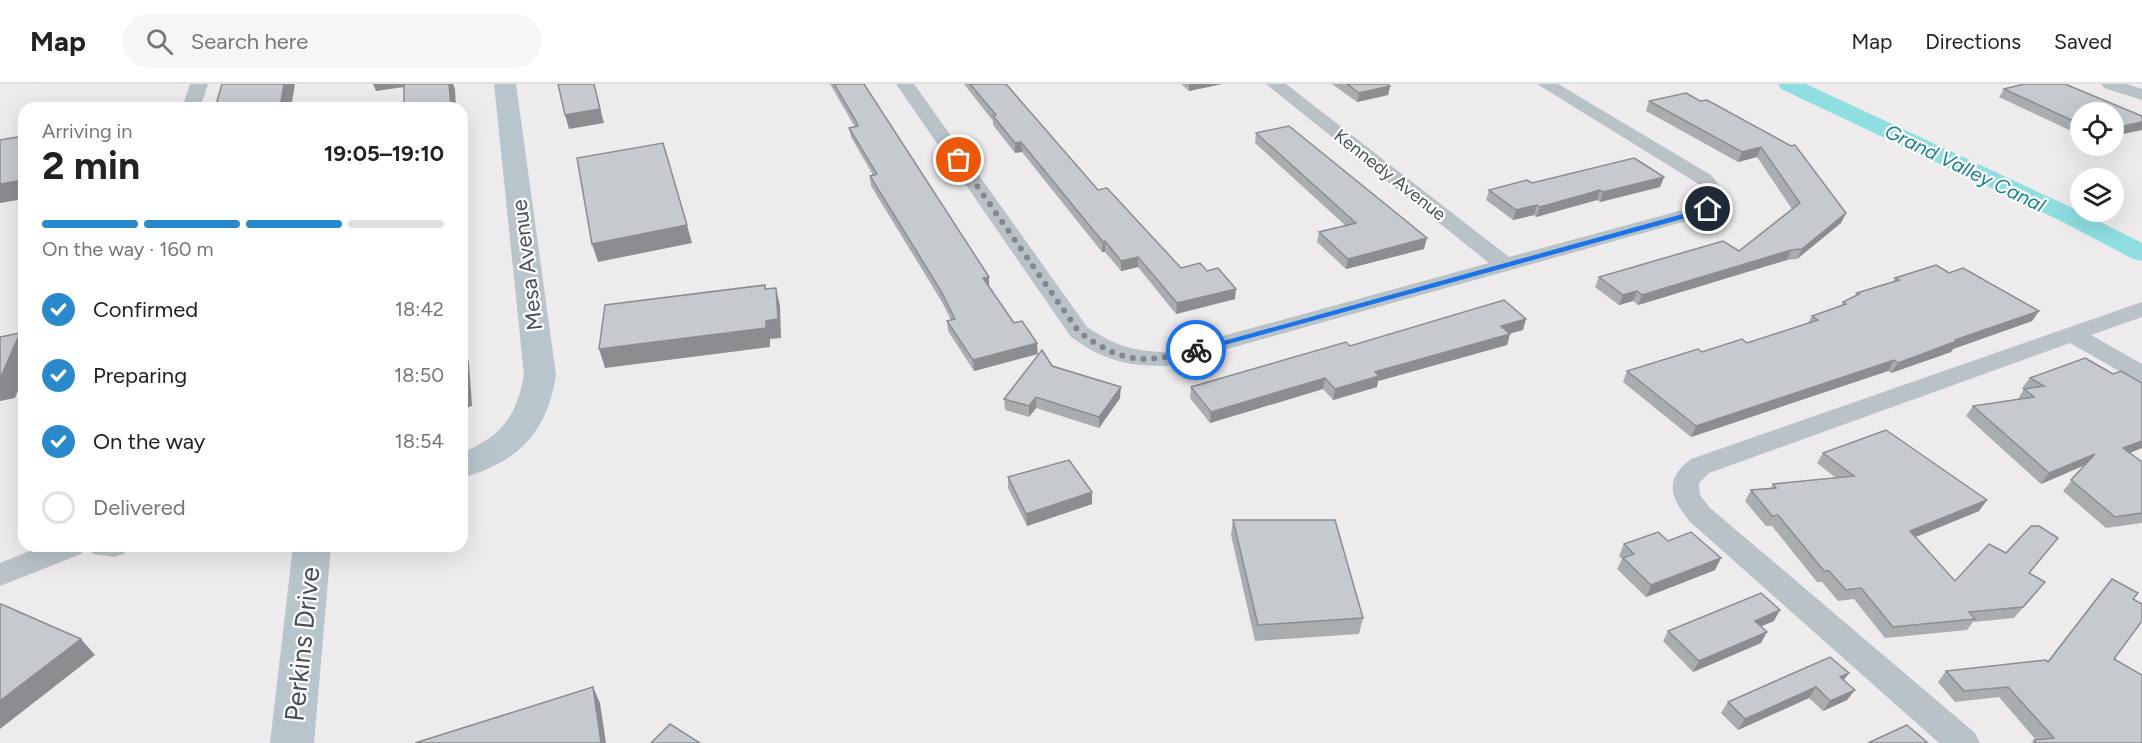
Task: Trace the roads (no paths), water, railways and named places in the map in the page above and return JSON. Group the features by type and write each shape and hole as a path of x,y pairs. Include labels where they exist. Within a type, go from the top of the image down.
{"street":[{"path":"193,102 198,84"},
{"name":"Mesa Avenue","path":"468,463 489,454 513,438 530,419 538,395 540,375 505,84"},
{"path":"905,84 1079,332 1100,347 1129,359 1166,359 1506,266 1708,209 1718,196 1704,179 1546,84"},
{"name":"Kennedy Avenue","path":"1275,84 1506,266"},
{"path":"2110,84 2142,95"},
{"path":"1963,743 1709,524 1687,497 1685,482 1688,476 1700,466 2142,309"},
{"path":"2072,334 2142,374"},
{"path":"0,575 56,552"},
{"name":"Perkins Drive","path":"292,743 311,552"}],"waterway":[{"name":"Grand Valley Canal","path":"1789,84 2072,217 2142,253"}]}
